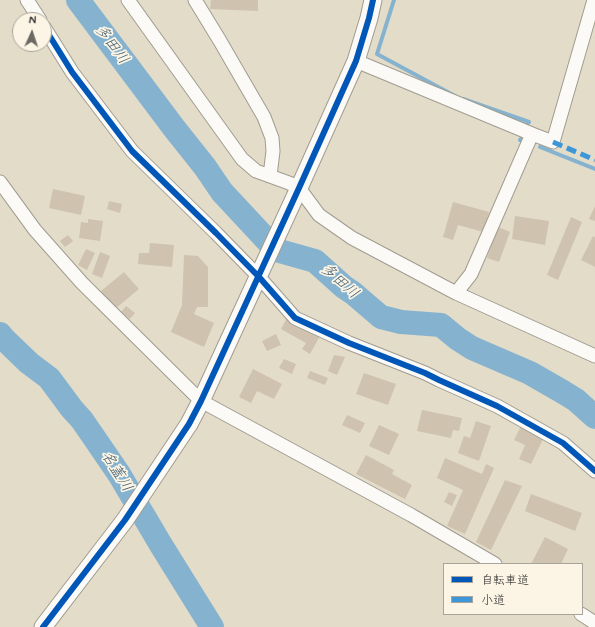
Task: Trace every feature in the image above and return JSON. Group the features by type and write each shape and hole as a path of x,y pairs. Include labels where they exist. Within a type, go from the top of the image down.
{"street":[{"path":"27,0 35,12"},
{"path":"128,0 242,159 256,170 289,183 296,194 319,215 352,238 456,293 595,356"},
{"path":"195,0 264,117 272,138 274,151 270,176"},
{"path":"43,627 125,520 189,424 261,273 356,61 373,0"},
{"path":"356,61 553,142 594,0"},
{"path":"52,40 72,72 132,151 216,233 261,273 295,318 349,343 425,373 497,406 563,443 595,471"},
{"path":"456,293 471,274 532,134"},
{"path":"0,182 35,230 82,282 201,401 411,516 493,563"},
{"path":"583,615 595,623"}],"building":[{"path":"211,0 258,0 258,11 210,9"},
{"path":"53,189 85,196 81,215 49,208"},
{"path":"109,201 122,204 120,213 107,209"},
{"path":"453,202 489,212 483,232 458,225 453,240 443,237"},
{"path":"595,206 595,221 589,219"},
{"path":"515,216 549,221 545,245 512,239"},
{"path":"571,217 582,222 558,280 547,275"},
{"path":"88,219 103,221 100,241 79,238 81,222 88,223"},
{"path":"498,227 510,232 499,262 487,258"},
{"path":"68,235 73,241 65,247 60,241"},
{"path":"593,236 595,237 595,267 581,260"},
{"path":"150,243 174,245 172,267 138,264 139,253 149,253"},
{"path":"86,249 95,253 87,270 78,265"},
{"path":"100,252 110,256 102,278 92,274"},
{"path":"184,255 198,256 208,267 208,307 197,307 194,314 214,323 204,347 171,332 182,305"},
{"path":"124,272 139,289 115,309 101,291"},
{"path":"126,306 135,313 130,319 121,312"},
{"path":"287,318 320,336 310,354 302,349 306,343 281,329"},
{"path":"276,334 281,345 267,351 262,341"},
{"path":"334,355 345,357 337,375 328,371"},
{"path":"284,359 296,364 292,374 279,368"},
{"path":"253,369 282,384 274,399 257,391 251,403 239,397"},
{"path":"310,371 328,378 325,385 307,378"},
{"path":"364,373 396,384 388,405 356,394"},
{"path":"422,410 462,418 459,431 453,430 451,438 417,431"},
{"path":"347,415 365,423 360,433 342,425"},
{"path":"476,421 491,426 479,461 458,453 464,436 470,438"},
{"path":"379,425 399,434 389,455 369,446"},
{"path":"521,426 544,437 531,464 519,459 525,445 514,440"},
{"path":"366,455 394,470 392,474 412,485 405,499 356,474"},
{"path":"445,458 482,474 486,464 494,468 465,534 447,526 463,490 437,478"},
{"path":"505,480 522,486 491,550 476,542"},
{"path":"449,492 457,495 452,506 444,502"},
{"path":"531,494 582,513 575,531 525,511"},
{"path":"545,537 568,549 561,563 532,563"}],"waterway":[{"name":"多田川","path":"78,0 205,167 222,192 276,250 315,261 381,317 401,322 441,325 472,348 530,373 563,392 576,400 595,417"},
{"path":"394,0 377,54 455,96"},
{"path":"463,99 529,122 528,123"},
{"path":"540,147 595,169"},
{"name":"名蓋川","path":"0,334 29,363 49,378 82,420 119,474 212,627"}],"marked path":[{"path":"553,142 595,160"}],"cycle path":[{"path":"43,627 125,520 189,424 299,188 356,61 373,0"},
{"path":"52,40 72,72 132,151 259,277 295,318 349,343 425,373 497,406 563,443 595,471"}]}
